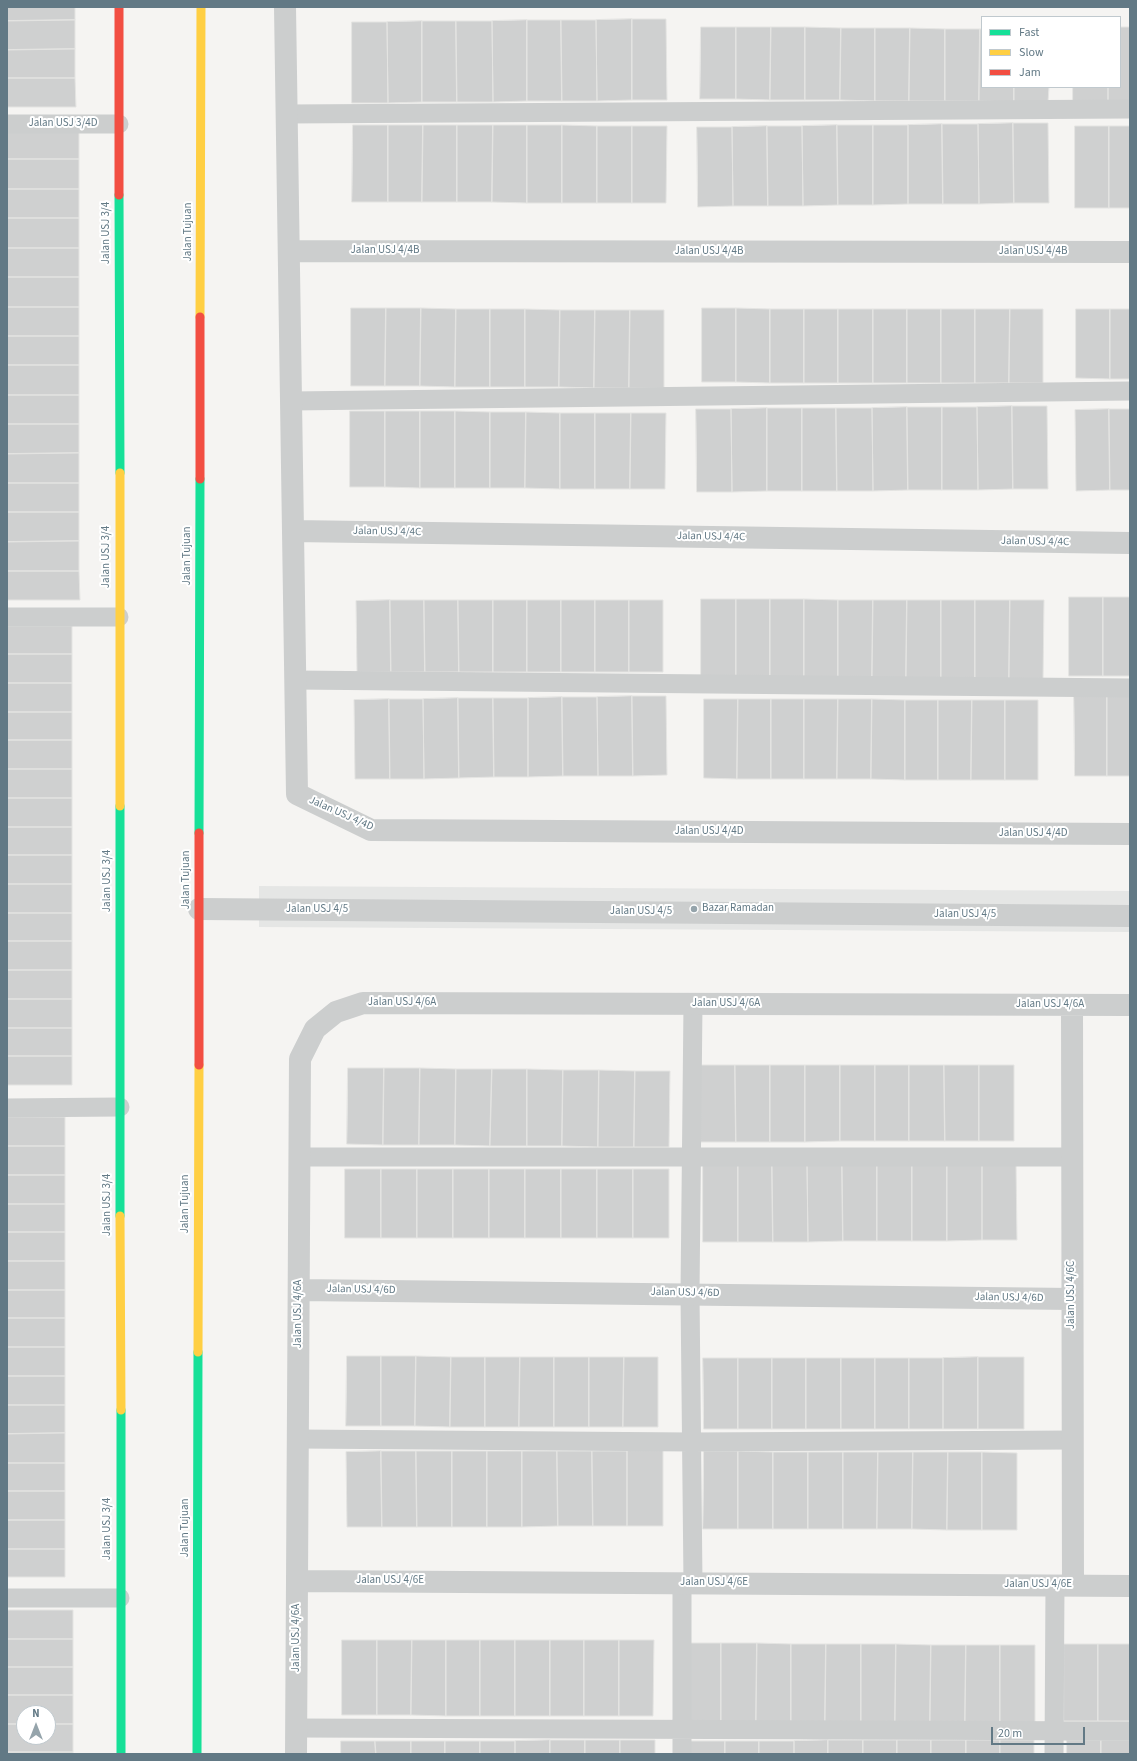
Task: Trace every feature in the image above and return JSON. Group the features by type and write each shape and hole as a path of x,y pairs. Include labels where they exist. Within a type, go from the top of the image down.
{"street":[{"name":"Jalan USJ 3/4","path":"119,7 121,1754"},
{"name":"Jalan Tujuan","path":"197,1754 201,7"},
{"path":"285,7 295,680"},
{"name":"Jalan USJ 4/4B","path":"289,251 1130,252"},
{"name":"Jalan USJ 4/4C","path":"293,531 1130,543"},
{"name":"Jalan USJ 4/4D","path":"295,680 297,794 371,830 1130,834"},
{"name":"Jalan USJ 4/5","path":"199,909 1130,916"},
{"name":"Jalan USJ 4/6A","path":"296,1754 300,1059 315,1029 336,1012 363,1002 1130,1005"},
{"name":"Jalan USJ 4/6C","path":"1064,1585 1073,1440 1072,1005"},
{"name":"Jalan USJ 4/6D","path":"299,1290 690,1293 1072,1299"},
{"name":"Jalan USJ 4/6E","path":"297,1581 1130,1586"}],"lane":[{"path":"287,114 1130,109"},
{"name":"Jalan USJ 3/4D","path":"7,124 119,124"},
{"path":"291,400 1130,391"},
{"path":"7,617 119,617"},
{"path":"295,680 1130,688"},
{"path":"682,1754 692,1442 690,1293 693,1004"},
{"path":"7,1108 120,1108"},
{"path":"300,1157 1072,1157"},
{"path":"298,1439 692,1442 1073,1440"},
{"path":"1054,1754 1054,1732 1064,1585"},
{"path":"7,1598 120,1598"},
{"path":"296,1728 1054,1732 1130,1731"}],"shaded area":[{"name":"Bazar Ramadan","path":"259,886 1130,891 1130,932 259,927"}],"building":[{"path":"7,7 75,7 75,20 7,21"},
{"path":"632,19 666,19 667,100 632,100"},
{"path":"632,19 632,100 597,101 596,20"},
{"path":"75,20 75,49 7,50 7,21"},
{"path":"527,20 527,101 493,102 492,21"},
{"path":"527,20 561,20 562,101 527,101"},
{"path":"561,20 596,20 597,101 562,101"},
{"path":"422,21 422,102 388,103 387,22"},
{"path":"422,21 456,21 457,102 422,102"},
{"path":"456,21 492,21 493,102 457,102"},
{"path":"352,22 387,22 388,103 352,103"},
{"path":"701,27 736,27 736,99 700,99"},
{"path":"736,27 771,27 770,100 736,99"},
{"path":"771,27 805,27 805,100 770,100"},
{"path":"805,27 841,28 840,100 805,100"},
{"path":"1121,27 1130,27 1130,102 1108,102 1108,88 1121,88"},
{"path":"841,28 875,28 875,101 840,100"},
{"path":"875,28 910,28 909,101 875,101"},
{"path":"910,28 945,29 945,101 909,101"},
{"path":"945,29 980,29 979,101 945,101"},
{"path":"981,29 981,88 1014,88 1014,102 979,101"},
{"path":"75,49 75,78 7,78 7,50"},
{"path":"7,78 75,78 76,107 7,107"},
{"path":"1014,88 1049,88 1048,102 1014,102"},
{"path":"1073,88 1108,88 1108,102 1073,102"},
{"path":"1013,123 1048,123 1049,203 1014,203"},
{"path":"1013,123 1014,203 979,204 978,124"},
{"path":"942,124 978,124 979,204 943,204"},
{"path":"942,124 943,204 908,204 908,125"},
{"path":"353,125 388,125 388,202 352,202"},
{"path":"388,125 423,125 422,202 388,202"},
{"path":"423,125 457,125 457,202 422,202"},
{"path":"457,125 493,125 492,202 457,202"},
{"path":"493,125 527,125 527,203 492,202"},
{"path":"527,125 562,125 562,203 527,203"},
{"path":"562,125 597,126 597,203 562,203"},
{"path":"837,125 873,125 873,205 838,205"},
{"path":"837,125 838,205 803,206 802,126"},
{"path":"873,125 908,125 908,204 873,205"},
{"path":"597,126 632,126 632,203 597,203"},
{"path":"632,126 667,126 666,203 632,203"},
{"path":"767,126 802,126 803,206 768,206"},
{"path":"767,126 768,206 733,206 732,127"},
{"path":"1075,126 1109,126 1109,208 1075,208"},
{"path":"1109,126 1130,126 1130,208 1109,208"},
{"path":"697,127 732,127 733,206 698,207"},
{"path":"7,130 79,130 79,159 7,159"},
{"path":"7,159 79,159 79,189 7,189"},
{"path":"7,189 79,189 79,218 7,218"},
{"path":"7,218 79,218 79,248 7,248"},
{"path":"7,248 79,248 79,277 7,277"},
{"path":"7,277 79,277 79,307 7,307"},
{"path":"7,307 79,307 79,336 7,336"},
{"path":"351,308 386,308 385,386 351,386"},
{"path":"386,308 421,308 420,386 385,386"},
{"path":"421,308 456,309 455,387 420,386"},
{"path":"702,308 736,308 736,382 702,382"},
{"path":"736,308 770,309 770,383 736,382"},
{"path":"456,309 490,309 490,387 455,387"},
{"path":"490,309 525,309 525,387 490,387"},
{"path":"525,309 560,310 559,387 525,387"},
{"path":"770,309 804,309 804,383 770,383"},
{"path":"804,309 838,309 838,383 804,383"},
{"path":"838,309 873,309 873,383 838,383"},
{"path":"873,309 907,309 907,383 873,383"},
{"path":"907,309 941,309 941,383 907,383"},
{"path":"941,309 975,309 975,383 941,383"},
{"path":"975,309 1010,309 1009,383 975,383"},
{"path":"1010,309 1043,309 1043,383 1009,383"},
{"path":"1076,309 1110,309 1110,379 1076,378"},
{"path":"1110,309 1130,309 1130,379 1110,379"},
{"path":"560,310 595,310 594,388 559,387"},
{"path":"595,310 630,310 629,388 594,388"},
{"path":"630,310 664,310 664,388 629,388"},
{"path":"7,336 79,336 79,365 7,365"},
{"path":"7,365 79,365 79,395 7,395"},
{"path":"7,395 79,395 79,424 7,424"},
{"path":"1012,406 1047,406 1048,489 1013,489"},
{"path":"1012,406 1013,489 978,490 977,407"},
{"path":"907,407 942,407 942,490 908,490"},
{"path":"907,407 908,490 873,491 872,408"},
{"path":"942,407 977,407 978,490 942,490"},
{"path":"767,408 802,408 802,491 767,491"},
{"path":"767,408 767,491 732,492 731,409"},
{"path":"802,408 836,408 837,491 802,491"},
{"path":"836,408 872,408 873,491 837,491"},
{"path":"696,409 731,409 732,492 697,492"},
{"path":"1109,409 1110,490 1076,491 1075,410"},
{"path":"1109,409 1130,409 1130,490 1110,490"},
{"path":"350,411 385,411 385,487 350,487"},
{"path":"385,411 420,411 420,488 385,487"},
{"path":"420,411 455,411 455,488 420,488"},
{"path":"455,411 490,412 490,488 455,488"},
{"path":"490,412 526,412 525,488 490,488"},
{"path":"526,412 560,413 560,489 525,488"},
{"path":"560,413 595,413 595,489 560,489"},
{"path":"595,413 631,413 630,489 595,489"},
{"path":"631,413 666,413 665,489 630,489"},
{"path":"7,424 79,424 79,453 7,454"},
{"path":"79,453 79,483 7,483 7,454"},
{"path":"7,483 79,483 79,512 7,512"},
{"path":"7,512 79,512 79,541 7,542"},
{"path":"79,541 79,571 7,571 7,542"},
{"path":"7,571 79,571 80,600 7,600"},
{"path":"1069,597 1103,597 1103,676 1069,676"},
{"path":"1103,597 1130,597 1130,676 1103,676"},
{"path":"701,599 736,599 736,680 701,680"},
{"path":"736,599 770,599 770,680 736,680"},
{"path":"770,599 804,599 804,680 770,680"},
{"path":"804,599 838,600 838,681 804,680"},
{"path":"390,600 391,672 357,672 356,601"},
{"path":"390,600 424,600 425,672 391,672"},
{"path":"424,600 458,600 459,672 425,672"},
{"path":"458,600 493,600 493,672 459,672"},
{"path":"493,600 527,600 527,672 493,672"},
{"path":"527,600 561,600 561,672 527,672"},
{"path":"561,600 595,600 595,672 561,672"},
{"path":"595,600 629,600 629,672 595,672"},
{"path":"629,600 663,600 663,672 629,672"},
{"path":"838,600 873,600 872,681 838,681"},
{"path":"873,600 907,600 906,681 872,681"},
{"path":"907,600 941,600 941,681 906,681"},
{"path":"941,600 975,600 975,681 941,681"},
{"path":"975,600 1010,600 1009,681 975,681"},
{"path":"1010,600 1044,600 1043,681 1009,681"},
{"path":"7,626 72,626 72,654 7,654"},
{"path":"7,654 72,654 72,683 7,683"},
{"path":"7,683 72,683 72,712 7,712"},
{"path":"632,696 666,696 667,775 633,776"},
{"path":"632,696 633,776 598,776 597,697"},
{"path":"1074,696 1107,696 1107,776 1075,776"},
{"path":"1107,696 1130,696 1130,776 1107,776"},
{"path":"562,697 597,697 598,776 563,776"},
{"path":"562,697 563,776 528,777 528,698"},
{"path":"458,698 493,698 494,777 459,778"},
{"path":"458,698 459,778 424,779 423,699"},
{"path":"493,698 528,698 528,777 494,777"},
{"path":"389,699 390,779 355,779 354,700"},
{"path":"389,699 423,699 424,779 390,779"},
{"path":"704,699 738,699 737,779 704,778"},
{"path":"738,699 771,699 771,779 737,779"},
{"path":"771,699 804,699 804,779 771,779"},
{"path":"804,699 838,699 837,779 804,779"},
{"path":"838,699 872,699 871,779 837,779"},
{"path":"872,699 905,700 905,780 871,779"},
{"path":"905,700 938,700 938,780 905,780"},
{"path":"938,700 972,700 971,780 938,780"},
{"path":"972,700 1005,700 1005,780 971,780"},
{"path":"1005,700 1038,700 1038,780 1005,780"},
{"path":"7,712 72,712 72,740 7,740"},
{"path":"7,740 72,740 72,769 7,769"},
{"path":"7,769 72,769 72,798 7,798"},
{"path":"7,798 72,798 72,827 7,827"},
{"path":"7,827 72,827 72,855 7,855"},
{"path":"7,855 72,855 72,884 7,884"},
{"path":"7,884 72,884 72,913 7,913"},
{"path":"7,913 72,913 72,941 7,941"},
{"path":"7,941 72,941 72,970 7,970"},
{"path":"7,970 72,970 72,999 7,999"},
{"path":"7,999 72,999 72,1028 7,1028"},
{"path":"7,1028 72,1028 72,1056 7,1056"},
{"path":"7,1056 72,1056 72,1085 7,1085"},
{"path":"700,1065 735,1065 736,1142 701,1142"},
{"path":"735,1065 770,1065 770,1142 736,1142"},
{"path":"770,1065 805,1065 805,1142 770,1142"},
{"path":"805,1065 840,1065 840,1141 805,1142"},
{"path":"840,1065 875,1065 875,1141 840,1141"},
{"path":"875,1065 909,1065 909,1141 875,1141"},
{"path":"909,1065 944,1065 945,1141 909,1141"},
{"path":"944,1065 979,1065 979,1141 945,1141"},
{"path":"979,1065 1014,1065 1014,1141 979,1141"},
{"path":"348,1068 384,1068 383,1145 347,1144"},
{"path":"384,1068 420,1068 419,1145 383,1145"},
{"path":"420,1068 456,1069 455,1145 419,1145"},
{"path":"456,1069 492,1069 490,1146 455,1145"},
{"path":"492,1069 527,1069 527,1146 490,1146"},
{"path":"527,1069 563,1070 562,1146 527,1146"},
{"path":"563,1070 599,1070 598,1147 562,1146"},
{"path":"599,1070 635,1071 634,1147 598,1147"},
{"path":"635,1071 670,1071 669,1147 634,1147"},
{"path":"7,1117 65,1117 65,1146 7,1146"},
{"path":"7,1146 65,1146 65,1175 7,1175"},
{"path":"1016,1162 1017,1240 982,1240 982,1163"},
{"path":"842,1163 877,1163 877,1241 843,1241"},
{"path":"842,1163 843,1241 808,1242 807,1164"},
{"path":"877,1163 912,1163 912,1241 877,1241"},
{"path":"912,1163 947,1163 947,1241 912,1241"},
{"path":"947,1163 982,1163 982,1240 947,1241"},
{"path":"703,1164 738,1164 738,1242 703,1242"},
{"path":"738,1164 772,1164 773,1242 738,1242"},
{"path":"772,1164 807,1164 808,1242 773,1242"},
{"path":"345,1169 381,1169 381,1238 345,1238"},
{"path":"381,1169 417,1169 417,1238 381,1238"},
{"path":"417,1169 453,1169 453,1238 417,1238"},
{"path":"453,1169 489,1169 489,1238 453,1238"},
{"path":"489,1169 525,1169 525,1238 489,1238"},
{"path":"525,1169 561,1169 561,1238 525,1238"},
{"path":"561,1169 597,1169 597,1238 561,1238"},
{"path":"597,1169 633,1169 633,1238 597,1238"},
{"path":"633,1169 669,1169 669,1238 633,1238"},
{"path":"7,1175 65,1175 65,1204 7,1204"},
{"path":"7,1204 65,1204 65,1232 7,1232"},
{"path":"7,1232 65,1232 65,1261 7,1261"},
{"path":"7,1261 65,1261 65,1290 7,1290"},
{"path":"7,1290 65,1290 65,1318 7,1318"},
{"path":"7,1318 65,1318 65,1347 7,1347"},
{"path":"7,1347 65,1347 65,1376 7,1376"},
{"path":"347,1356 381,1356 381,1426 346,1426"},
{"path":"381,1356 416,1356 415,1426 381,1426"},
{"path":"416,1356 451,1357 450,1427 415,1426"},
{"path":"451,1357 485,1357 485,1427 450,1427"},
{"path":"485,1357 520,1357 519,1427 485,1427"},
{"path":"520,1357 554,1357 554,1427 519,1427"},
{"path":"554,1357 589,1357 589,1427 554,1427"},
{"path":"589,1357 624,1357 623,1427 589,1427"},
{"path":"624,1357 658,1357 658,1427 623,1427"},
{"path":"978,1357 1024,1357 1024,1429 978,1429"},
{"path":"978,1357 978,1429 943,1429 943,1358"},
{"path":"703,1358 738,1358 738,1429 704,1429"},
{"path":"738,1358 772,1358 772,1429 738,1429"},
{"path":"772,1358 806,1358 806,1429 772,1429"},
{"path":"806,1358 841,1358 841,1429 806,1429"},
{"path":"841,1358 875,1358 875,1429 841,1429"},
{"path":"875,1358 909,1358 909,1429 875,1429"},
{"path":"909,1358 943,1358 943,1429 909,1429"},
{"path":"7,1376 65,1376 65,1405 7,1405"},
{"path":"7,1405 65,1405 65,1433 7,1434"},
{"path":"65,1433 65,1463 7,1463 7,1434"},
{"path":"663,1450 663,1526 627,1526 627,1451"},
{"path":"381,1451 382,1527 347,1527 346,1452"},
{"path":"381,1451 416,1451 417,1527 382,1527"},
{"path":"416,1451 452,1451 452,1527 417,1527"},
{"path":"452,1451 487,1451 487,1527 452,1527"},
{"path":"487,1451 522,1451 522,1527 487,1527"},
{"path":"522,1451 557,1451 558,1526 522,1527"},
{"path":"557,1451 592,1451 593,1526 558,1526"},
{"path":"592,1451 627,1451 627,1526 593,1526"},
{"path":"704,1451 738,1451 738,1529 703,1529"},
{"path":"738,1451 773,1452 773,1529 738,1529"},
{"path":"773,1452 808,1452 808,1529 773,1529"},
{"path":"808,1452 843,1452 843,1529 808,1529"},
{"path":"843,1452 878,1452 877,1529 843,1529"},
{"path":"878,1452 913,1452 912,1529 877,1529"},
{"path":"913,1452 948,1452 947,1530 912,1529"},
{"path":"948,1452 982,1452 982,1530 947,1530"},
{"path":"982,1452 1017,1453 1017,1530 982,1530"},
{"path":"7,1463 65,1463 65,1491 7,1491"},
{"path":"7,1491 65,1491 65,1520 7,1520"},
{"path":"7,1520 65,1520 65,1549 7,1549"},
{"path":"7,1549 65,1549 65,1577 7,1577"},
{"path":"7,1610 73,1610 73,1639 7,1639"},
{"path":"7,1639 73,1639 73,1667 7,1667"},
{"path":"342,1640 377,1640 377,1715 342,1715"},
{"path":"377,1640 412,1640 411,1715 377,1715"},
{"path":"412,1640 446,1640 446,1716 411,1715"},
{"path":"446,1640 480,1640 480,1716 446,1716"},
{"path":"480,1640 515,1640 515,1716 480,1716"},
{"path":"515,1640 550,1640 550,1716 515,1716"},
{"path":"550,1640 584,1640 584,1716 550,1716"},
{"path":"584,1640 619,1640 619,1716 584,1716"},
{"path":"619,1640 654,1640 653,1716 619,1716"},
{"path":"687,1643 721,1643 721,1722 686,1721"},
{"path":"721,1643 757,1643 756,1722 721,1722"},
{"path":"757,1643 791,1644 791,1722 756,1722"},
{"path":"791,1644 826,1644 825,1722 791,1722"},
{"path":"826,1644 861,1644 861,1722 825,1722"},
{"path":"861,1644 896,1644 895,1723 861,1722"},
{"path":"896,1644 931,1645 930,1723 895,1723"},
{"path":"1064,1644 1098,1644 1098,1721 1064,1721"},
{"path":"1098,1644 1130,1644 1130,1721 1098,1721"},
{"path":"931,1645 966,1645 965,1723 930,1723"},
{"path":"966,1645 1000,1645 1000,1723 965,1723"},
{"path":"1000,1645 1035,1645 1035,1723 1000,1723"},
{"path":"7,1667 73,1667 73,1695 7,1695"},
{"path":"7,1695 73,1695 73,1724 56,1724 56,1705 16,1705 16,1724 7,1724"},
{"path":"7,1724 16,1724 16,1745 56,1745 56,1724 73,1724 73,1752 7,1752"},
{"path":"550,1740 585,1740 585,1754 550,1754"},
{"path":"550,1740 550,1754 515,1754 515,1741"},
{"path":"585,1740 620,1740 620,1754 585,1754"},
{"path":"620,1740 655,1740 655,1754 620,1754"},
{"path":"828,1740 863,1740 863,1754 828,1754"},
{"path":"828,1740 828,1754 794,1754 794,1741"},
{"path":"863,1740 897,1740 897,1754 863,1754"},
{"path":"897,1740 931,1740 931,1754 897,1754"},
{"path":"931,1740 966,1740 966,1754 931,1754"},
{"path":"966,1740 1000,1740 1000,1754 966,1754"},
{"path":"1000,1740 1034,1740 1034,1754 1000,1754"},
{"path":"1067,1740 1101,1740 1101,1754 1067,1754"},
{"path":"1101,1740 1130,1740 1130,1754 1101,1754"},
{"path":"341,1741 375,1741 376,1754 341,1754"},
{"path":"375,1741 411,1741 411,1754 376,1754"},
{"path":"411,1741 445,1741 445,1754 411,1754"},
{"path":"445,1741 480,1741 480,1754 445,1754"},
{"path":"480,1741 515,1741 515,1754 480,1754"},
{"path":"690,1741 725,1741 725,1754 691,1754"},
{"path":"725,1741 759,1741 759,1754 725,1754"},
{"path":"759,1741 794,1741 794,1754 759,1754"},
{"path":"7,1752 73,1752 73,1754 7,1754"}],"traffic: fast":[{"path":"119,195 120,473"},
{"path":"199,833 200,479"},
{"path":"120,806 120,1216"},
{"path":"197,1754 198,1352"},
{"path":"121,1410 121,1754"}],"traffic: slow":[{"path":"200,317 201,7"},
{"path":"120,473 120,806"},
{"path":"198,1352 199,1065"},
{"path":"120,1216 121,1410"}],"traffic: jam":[{"path":"119,7 119,195"},
{"path":"200,317 200,479"},
{"path":"199,833 199,1065"}],"place":[{"name":"Bazar Ramadan","path":"694,909"}]}
